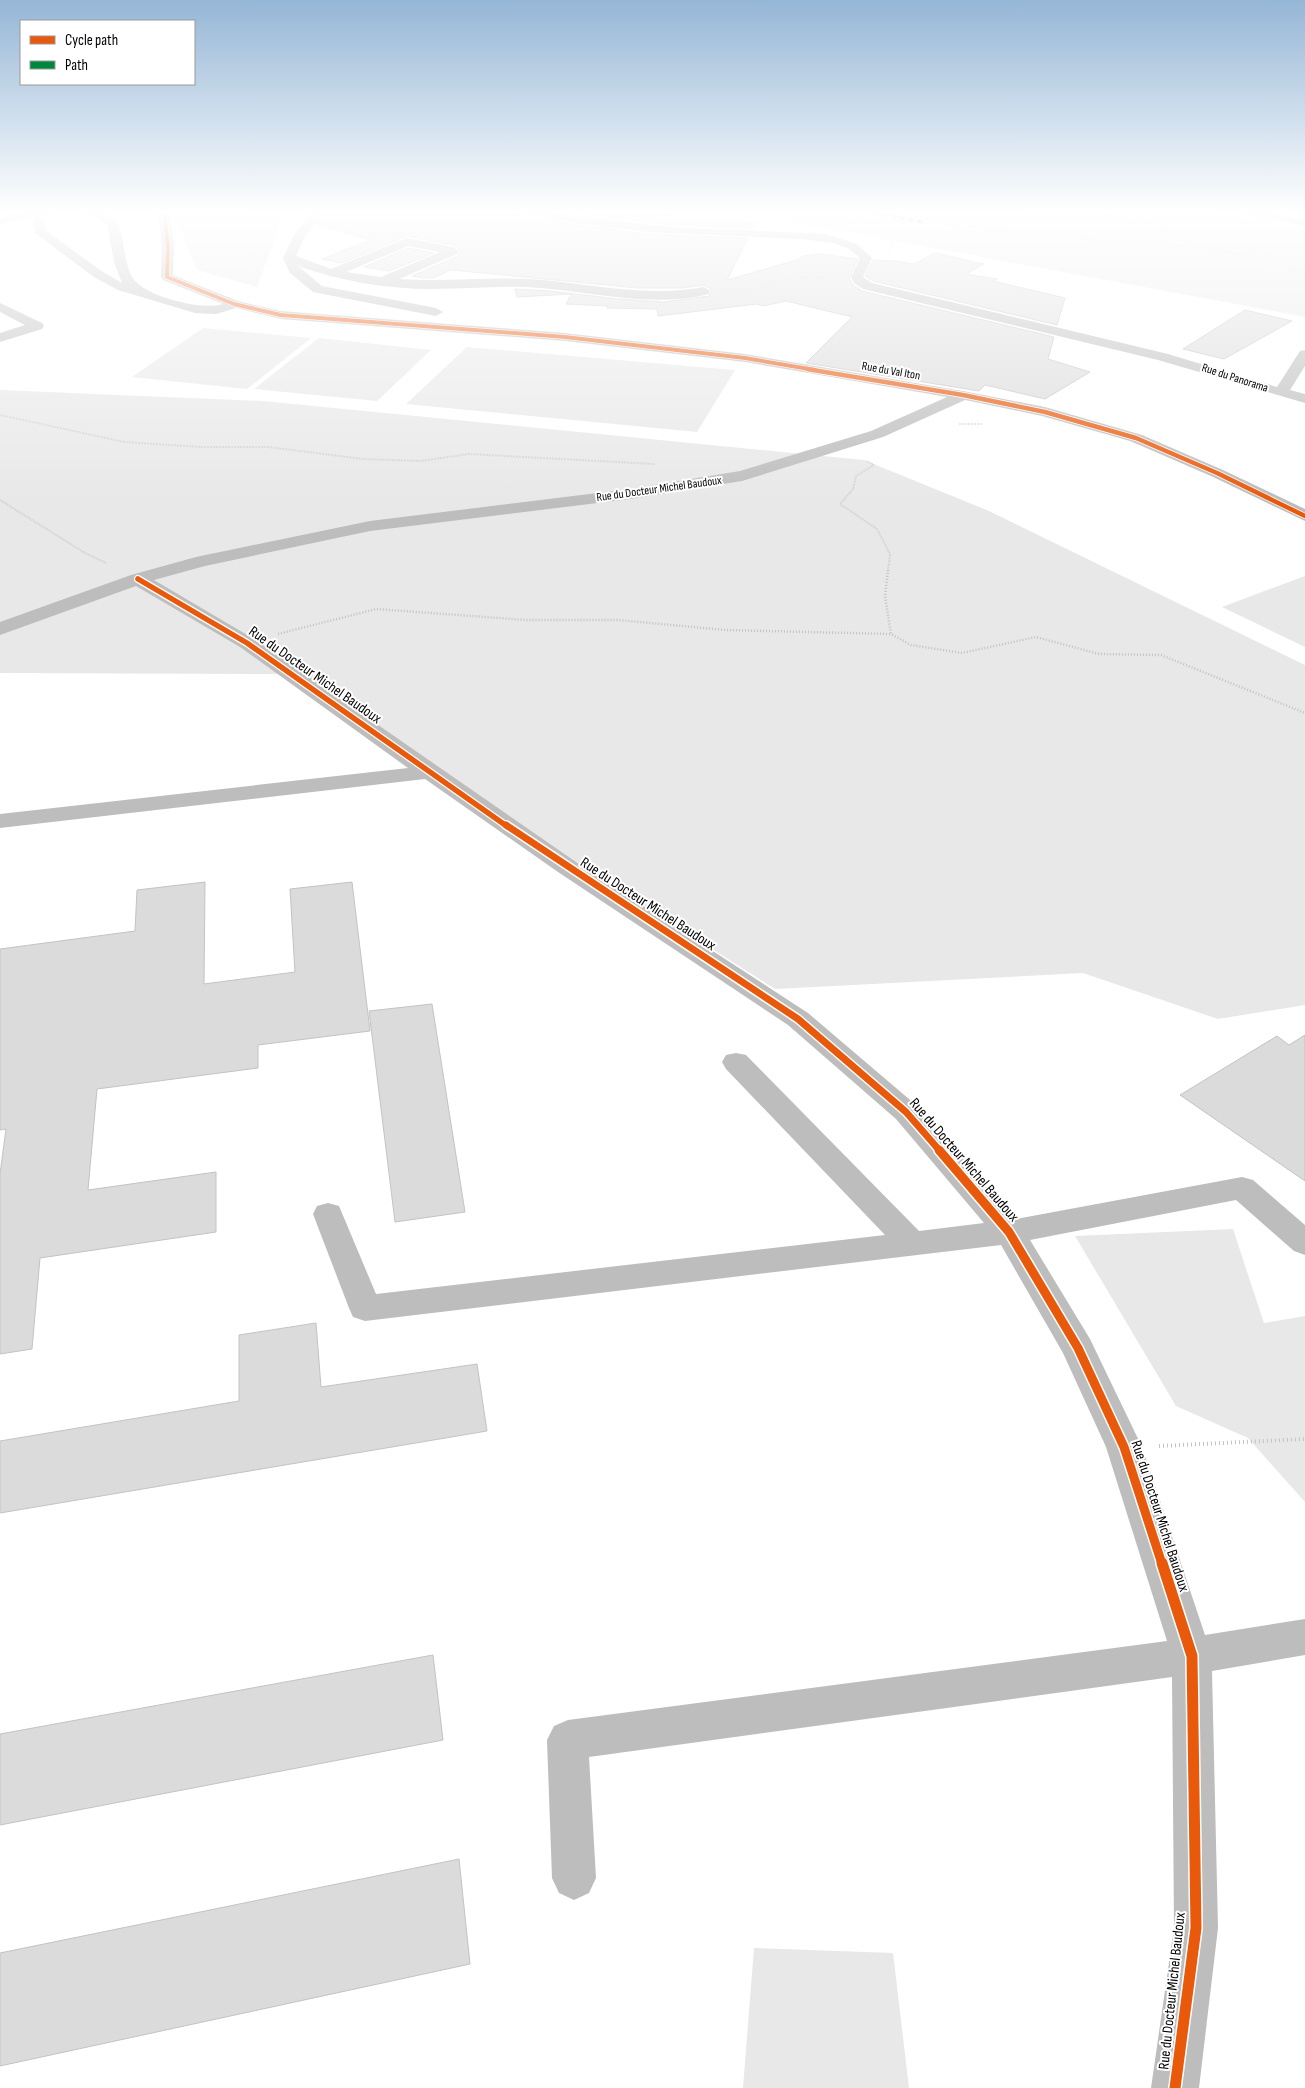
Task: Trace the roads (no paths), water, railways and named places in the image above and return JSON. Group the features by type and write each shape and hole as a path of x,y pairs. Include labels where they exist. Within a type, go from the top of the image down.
{"street":[{"path":"0,338 37,326 3,308"},
{"path":"186,308 215,310 220,308"},
{"name":"Rue du Val Iton","path":"253,308 281,315 565,337 745,358 963,395 1045,412 1136,438 1217,473 1305,516"},
{"path":"418,308 565,337"},
{"name":"Rue du Panorama","path":"961,308 1162,357 1222,373 1305,399"},
{"path":"1281,393 1305,354"},
{"name":"Rue du Docteur Michel Baudoux","path":"0,629 138,579 202,561 370,526 630,494 742,476 876,434 963,395"},
{"name":"Rue du Docteur Michel Baudoux","path":"138,579 247,642 429,772 567,867 798,1019 906,1112 1009,1232 1078,1348 1124,1447 1192,1656 1196,1928 1175,2088"},
{"path":"0,821 429,772"},
{"path":"736,1062 913,1244"},
{"name":"Rue du Docteur Michel Baudoux","path":"1009,1232 1242,1188 1305,1243"},
{"path":"328,1214 365,1308 1009,1232"},
{"path":"574,1878 568,1740 1192,1656 1305,1637"}]}
